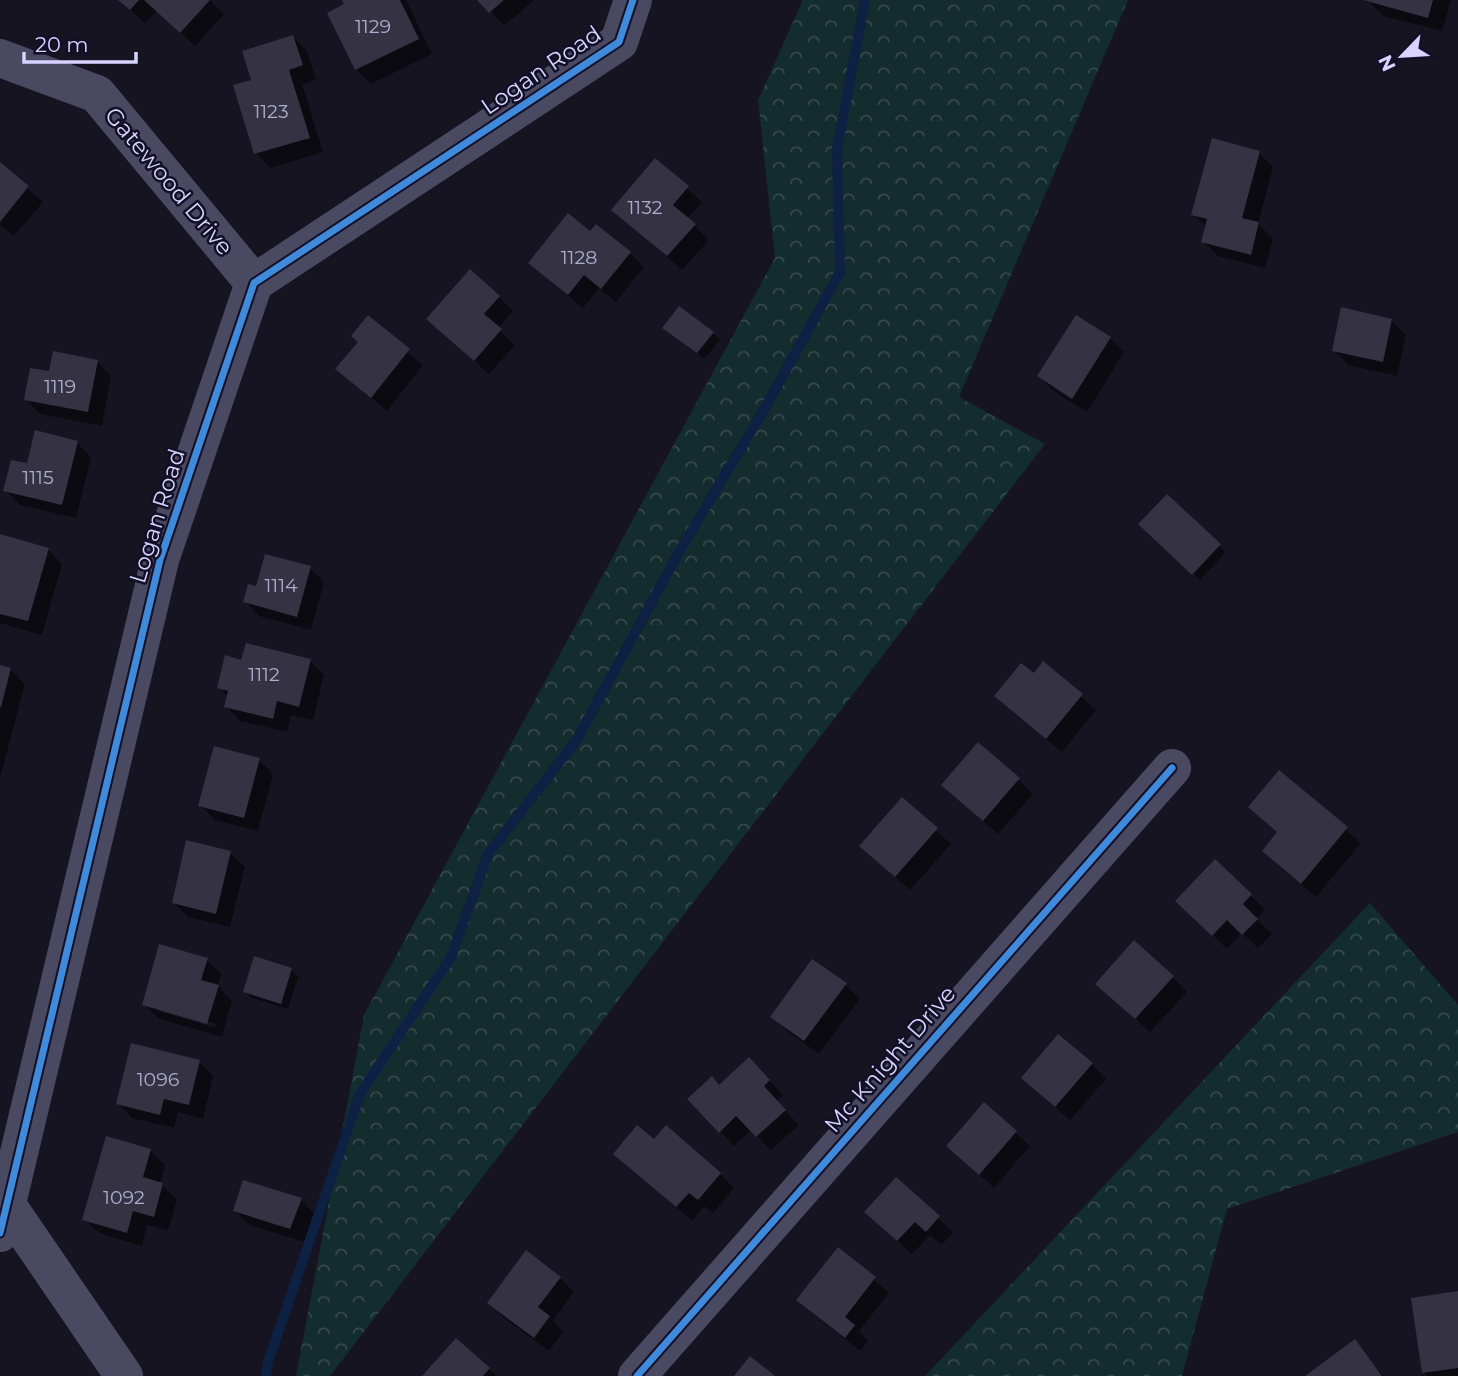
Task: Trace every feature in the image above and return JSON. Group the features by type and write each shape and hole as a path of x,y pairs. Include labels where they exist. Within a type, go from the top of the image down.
{"street":[{"name":"Logan Road","path":"3,1219 160,560 254,283 619,42 633,0"},
{"name":"Gatewood Drive","path":"0,58 97,94 254,283"},
{"name":"Mc Knight Drive","path":"636,1376 1172,768"},
{"path":"3,1219 124,1376"}],"green space":[{"path":"803,0 1128,0 959,397 1045,444 330,1376 296,1376 364,1015 775,258 758,100"},
{"path":"1370,903 1458,1005 1458,1132 1227,1209 1182,1376 925,1376"}],"building":[{"path":"118,0 139,0 130,10"},
{"path":"144,0 210,0 180,33"},
{"path":"342,0 400,0 419,39 355,70 327,13 344,4"},
{"path":"477,0 504,0 489,13"},
{"path":"1363,0 1433,0 1428,18"},
{"path":"293,35 303,65 289,70 310,138 254,154 233,85 251,80 242,51"},
{"path":"1212,138 1260,151 1242,218 1259,222 1251,255 1201,242 1207,219 1191,215"},
{"path":"655,158 689,186 673,205 696,224 667,256 611,210"},
{"path":"0,162 29,186 0,222"},
{"path":"568,213 590,231 596,224 631,252 601,289 584,275 568,295 528,263"},
{"path":"470,269 500,296 484,314 502,329 474,361 426,319"},
{"path":"679,306 714,332 697,353 662,328"},
{"path":"1341,307 1392,319 1383,362 1332,351"},
{"path":"368,315 410,349 371,398 335,369 358,342 351,336"},
{"path":"1076,315 1111,337 1072,399 1037,376"},
{"path":"53,351 98,360 88,412 24,400 30,368 49,371"},
{"path":"35,430 78,441 62,505 3,491 11,460 27,463"},
{"path":"1167,494 1221,544 1192,575 1138,524"},
{"path":"0,534 49,548 28,621 0,614"},
{"path":"265,554 311,566 297,617 243,602 248,584 256,586"},
{"path":"246,643 311,659 299,707 277,701 273,719 224,707 228,691 217,688 225,655 241,660"},
{"path":"1043,661 1083,694 1046,739 994,696 1021,663 1034,673"},
{"path":"0,665 11,668 1,707 0,707"},
{"path":"978,742 1020,778 983,821 941,785"},
{"path":"214,746 260,758 244,818 198,806"},
{"path":"1279,770 1348,827 1301,884 1262,851 1277,832 1248,807"},
{"path":"902,797 938,828 895,877 859,846"},
{"path":"186,840 231,851 216,914 172,903"},
{"path":"1215,859 1252,894 1243,904 1258,919 1242,935 1227,920 1212,936 1175,901"},
{"path":"1134,940 1174,976 1135,1019 1095,984"},
{"path":"159,944 208,958 201,980 219,985 207,1024 142,1005"},
{"path":"254,956 292,968 281,1004 243,992"},
{"path":"812,959 847,983 804,1041 770,1017"},
{"path":"1058,1034 1093,1063 1055,1107 1021,1078"},
{"path":"131,1043 200,1060 189,1105 164,1099 160,1115 116,1104"},
{"path":"749,1057 770,1080 764,1086 786,1110 756,1137 736,1116 719,1133 687,1099 712,1076 719,1085"},
{"path":"984,1102 1017,1131 979,1175 946,1146"},
{"path":"637,1125 654,1139 666,1125 721,1173 698,1200 689,1193 676,1207 613,1154"},
{"path":"106,1136 151,1149 143,1177 163,1183 154,1217 133,1211 127,1233 82,1220"},
{"path":"896,1177 940,1216 926,1232 915,1222 897,1241 864,1212"},
{"path":"243,1180 302,1198 290,1229 233,1211"},
{"path":"838,1247 876,1277 845,1317 855,1325 845,1338 796,1300"},
{"path":"526,1250 561,1277 538,1307 550,1316 534,1338 487,1303"},
{"path":"1458,1291 1458,1368 1422,1373 1411,1298"},
{"path":"456,1338 490,1368 483,1376 422,1376"},
{"path":"1355,1339 1382,1376 1305,1376"},
{"path":"750,1356 775,1376 734,1376"}],"waterway":[{"path":"266,1376 268,1362 360,1094 451,957 488,854 576,741 680,550 765,408 840,272 837,149 865,0"}],"cycle path":[{"path":"0,1233 160,560 254,283 619,42 633,0"},
{"path":"637,1376 1172,768"}]}
